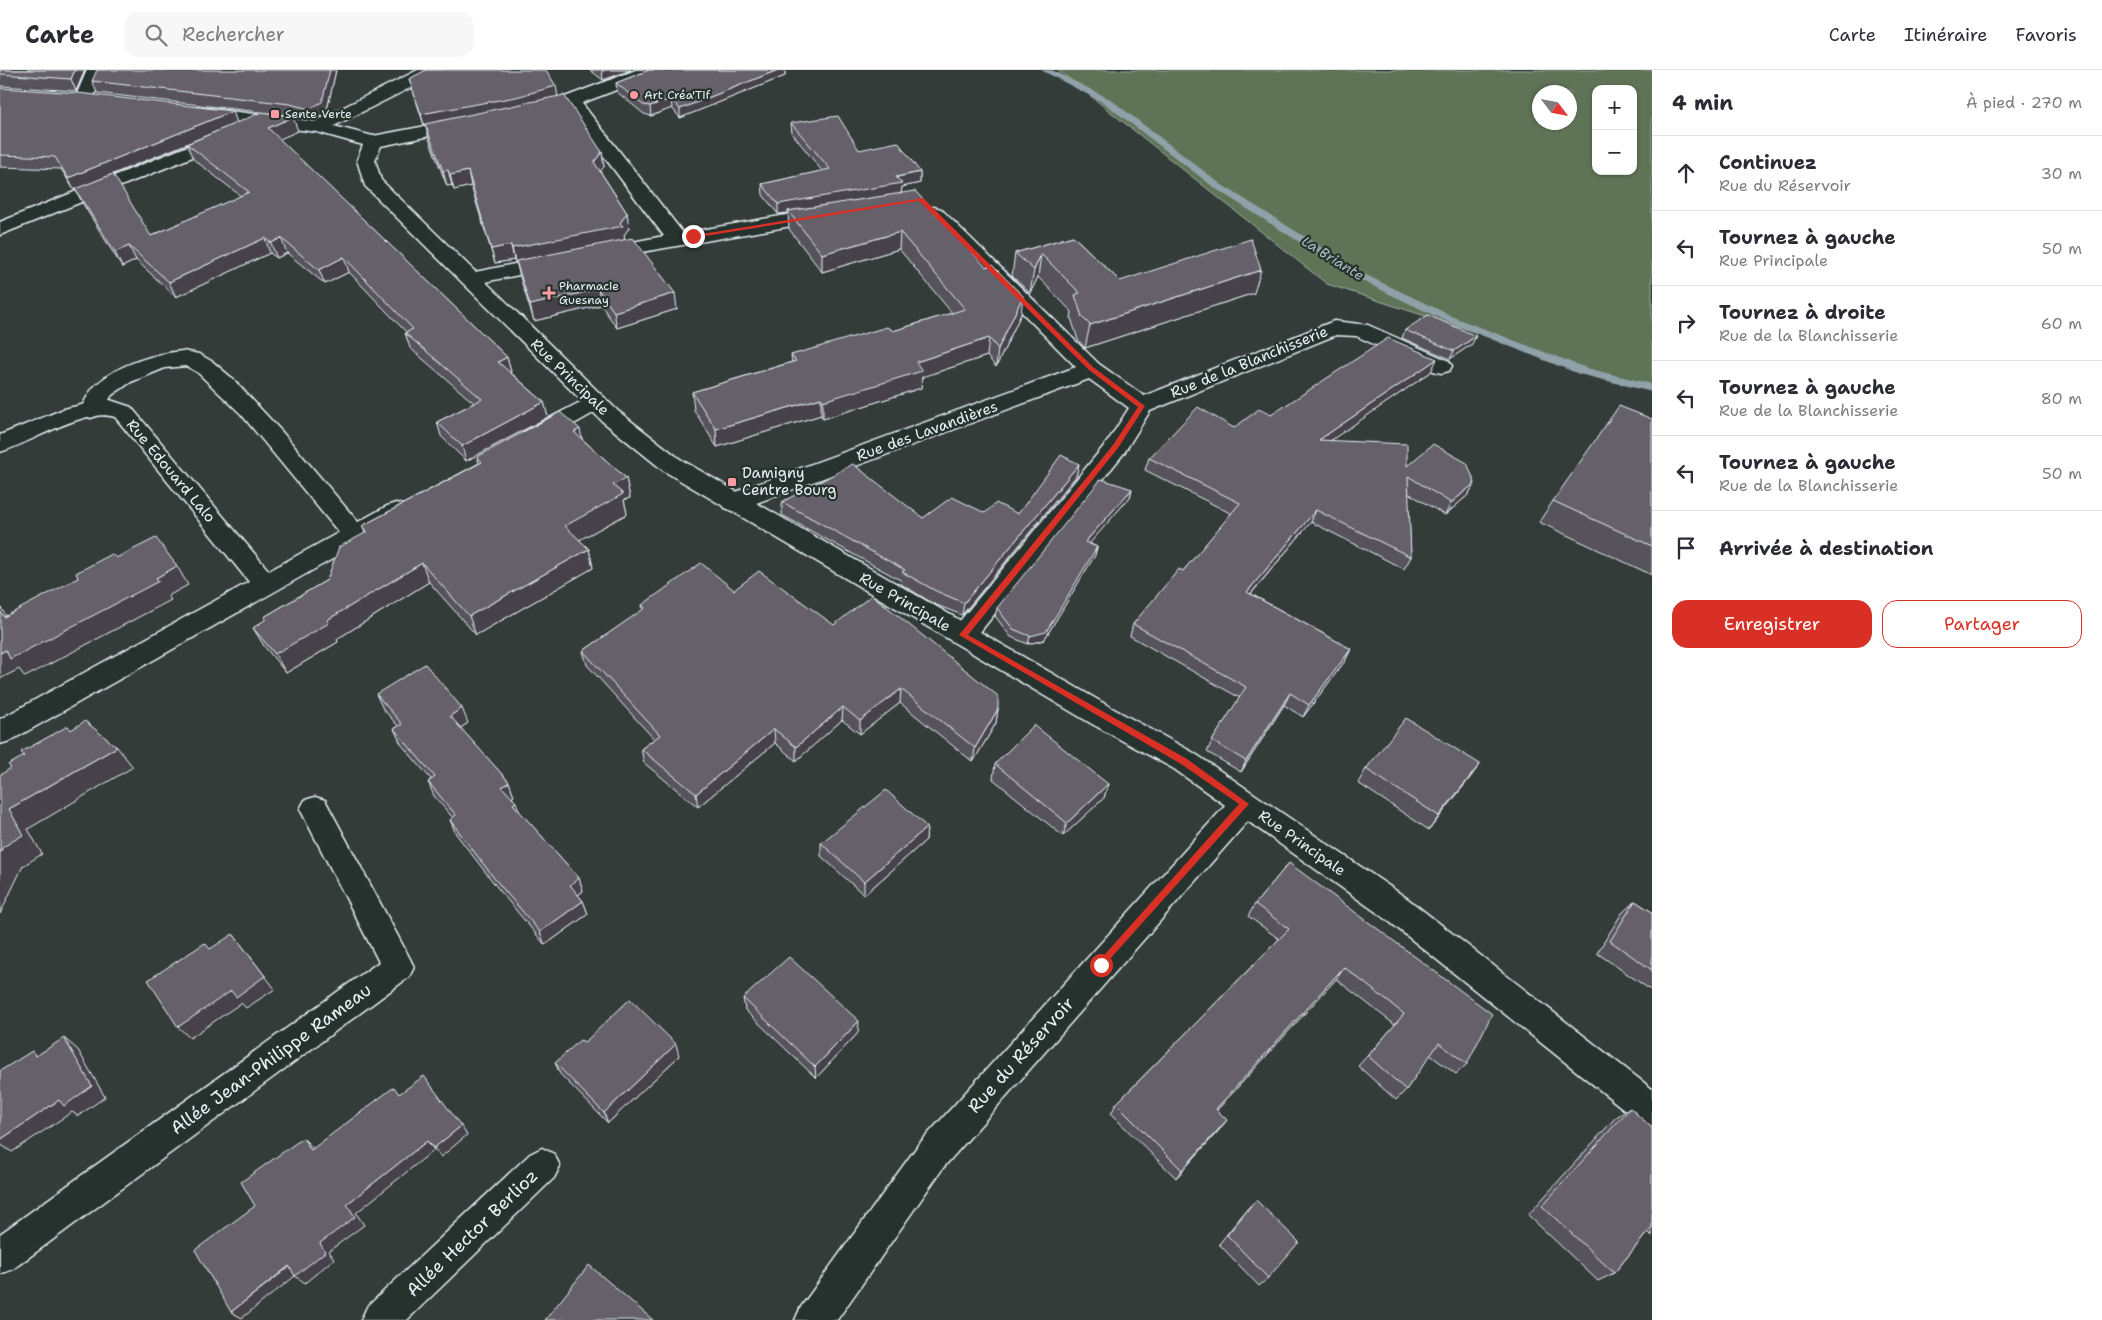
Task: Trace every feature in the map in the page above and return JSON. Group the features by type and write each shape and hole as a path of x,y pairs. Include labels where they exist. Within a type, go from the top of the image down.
{"street":[{"path":"66,97 93,99 96,70"},
{"path":"318,127 432,70"},
{"path":"510,116 571,101 652,70"},
{"path":"571,101 677,239"},
{"path":"177,110 318,127 373,142 481,121"},
{"path":"0,229 238,132 262,120"},
{"name":"Rue Principale","path":"373,142 366,160 372,182 610,416 672,466 1184,761 1396,909 1652,1110"},
{"path":"921,199 1091,369 1142,406 1116,446 963,635"},
{"path":"470,279 677,239 845,211"},
{"name":"Rue de la Blanchisserie","path":"1142,406 1334,328 1360,330 1441,366"},
{"path":"91,410 105,389 124,377 167,360 192,359 209,368 256,417 354,534"},
{"name":"Rue des Lavandières","path":"734,502 1067,380 1091,369"},
{"path":"510,450 596,402"},
{"name":"Rue Edouard Lalo","path":"0,444 72,414 107,407 123,412 265,584"},
{"path":"0,733 414,501"},
{"name":"Rue du Réservoir","path":"814,1320 931,1156 1245,804"},
{"name":"Allée Jean-Philippe Rameau","path":"0,1256 398,967 315,809"},
{"name":"Allée Hector Berlioz","path":"380,1320 542,1166"}],"green space":[{"path":"1058,70 1652,70 1652,390 1327,284"}],"building":[{"path":"0,70 75,70 71,79 0,74"},
{"path":"97,70 330,70 322,102 309,109 290,104 92,81"},
{"path":"426,70 546,70 556,86 516,97 421,114 409,79"},
{"path":"649,70 778,70 680,109 671,99 650,106 643,105 616,83"},
{"path":"0,88 78,93 233,111 68,178 55,157 0,155"},
{"path":"564,95 602,152 594,162 627,213 620,223 623,226 512,248 511,245 491,249 468,171 450,175 448,170 443,171 425,124"},
{"path":"262,112 293,117 268,128 507,357 498,362 544,402 462,446 437,422 482,399 405,333 413,329 344,257 319,270 281,238 271,243 265,238 169,282 129,246 115,252 75,189 113,174 151,236 249,192 187,144"},
{"path":"838,116 859,150 898,142 920,172 896,177 902,183 778,204 762,184 830,169 791,123"},
{"path":"915,191 986,267 992,265 1023,296 998,349 989,338 916,362 922,371 823,401 821,398 716,429 692,392 796,361 791,355 887,327 893,331 965,309 900,232 822,254 788,211"},
{"path":"1073,236 1120,281 1251,239 1261,270 1090,325 1082,317 1075,295 1080,293 1041,254 1034,270 1015,253"},
{"path":"633,238 675,293 614,312 598,289 530,305 516,261"},
{"path":"1428,315 1476,336 1454,351 1405,330"},
{"path":"1388,338 1437,359 1319,440 1407,444 1407,466 1433,444 1467,463 1475,483 1451,503 1408,476 1411,557 1316,510 1247,592 1351,649 1309,705 1290,693 1246,761 1212,741 1246,687 1133,624 1179,569 1183,571 1240,503 1149,458 1198,407 1234,428 1259,409 1271,415"},
{"path":"1619,406 1652,419 1652,546 1553,501"},
{"path":"560,412 580,429 574,432 626,478 613,485 623,494 565,526 589,549 469,616 422,563 327,620 329,623 275,654 253,628 266,619 264,617 327,580 339,547 367,532 362,526 482,462 477,457"},
{"path":"1061,455 1079,464 964,603 936,591 902,572 905,570 782,502 853,464 923,518 952,497 985,513 996,503 1018,514"},
{"path":"1101,479 1132,489 1085,542 1097,547 1046,632 1030,636 1013,629 997,608"},
{"path":"156,538 177,566 156,578 159,581 10,659 6,650 0,653 0,611 4,617 78,578 76,573 112,554 116,558"},
{"path":"701,563 734,590 759,571 834,625 872,595 998,696 998,709 975,748 901,689 860,721 843,707 796,747 774,729 696,794 641,749 660,735 583,651 645,608 642,605"},
{"path":"425,664 462,708 450,716 509,782 502,787 516,802 513,804 579,878 570,885 583,901 540,932 494,878 450,820 456,815 428,782 435,777 394,729 402,724 376,694"},
{"path":"1406,718 1480,764 1439,816 1366,769"},
{"path":"85,721 117,747 9,809 23,835 3,847 0,853 0,775 11,768 8,765 24,756 21,752 68,726 71,730"},
{"path":"1034,725 1108,784 1067,823 995,764"},
{"path":"886,790 927,827 864,882 821,843"},
{"path":"1289,863 1492,1014 1467,1064 1439,1043 1406,1090 1368,1056 1404,1014 1344,967 1216,1109 1227,1120 1182,1170 1116,1104 1289,929 1255,904"},
{"path":"1635,901 1652,912 1652,970 1610,941"},
{"path":"233,934 265,976 236,997 231,991 178,1027 148,980 205,943 210,949"},
{"path":"789,957 859,1021 815,1067 743,998"},
{"path":"630,999 676,1044 604,1113 555,1063 580,1040 585,1042"},
{"path":"64,1038 92,1086 64,1106 59,1100 0,1140 0,1071 32,1051 36,1056"},
{"path":"424,1076 461,1126 434,1148 427,1141 347,1204 355,1217 320,1243 325,1252 295,1276 289,1266 231,1312 195,1250 255,1206 241,1182 303,1138 311,1150 394,1087 399,1094"},
{"path":"1630,1108 1652,1128 1652,1227 1614,1273 1542,1206"},
{"path":"1256,1200 1299,1242 1268,1278 1227,1235"},
{"path":"589,1265 653,1320 545,1320"}],"waterway":[{"name":"La Briante","path":"1045,70 1107,101 1219,187 1360,276 1452,320 1583,371 1652,388"}],"place":[{"name":"Art Créa'Tif","path":"634,95"},
{"name":"Sente Verte","path":"275,114"},
{"name":"Pharmacie Guesnay","path":"549,293"},
{"name":"Damigny Centre Bourg","path":"732,482"}],"route":[{"path":"693,236 921,199 1091,369 1142,406 1116,446 1005,586 963,635 1102,716 1184,761 1245,804 1101,965"}]}
